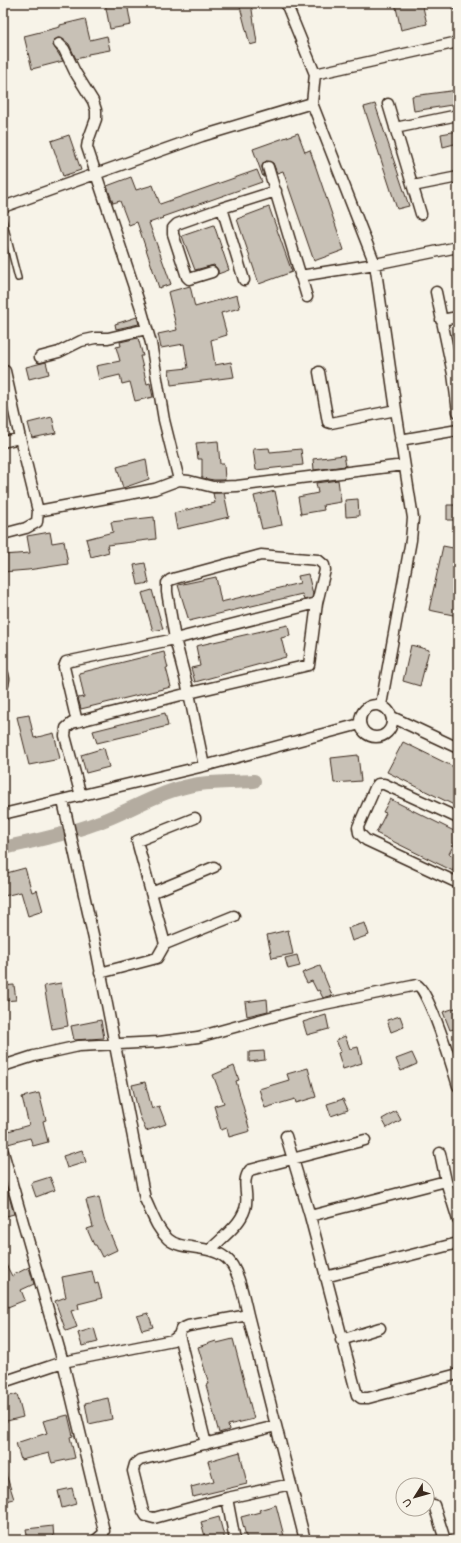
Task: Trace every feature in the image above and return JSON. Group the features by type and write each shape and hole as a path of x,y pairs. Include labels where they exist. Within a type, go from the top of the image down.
{"street":[{"path":"286,3 314,74 312,103 375,264 400,440 413,518 411,540 381,705"},
{"path":"314,74 458,42"},
{"path":"59,44 64,49 74,72 93,101 96,110 96,119 87,147 151,343 164,420 179,480"},
{"path":"3,207 97,175 202,136 312,103"},
{"path":"388,104 421,214"},
{"path":"395,128 458,115"},
{"path":"268,167 307,297"},
{"path":"413,186 458,177"},
{"path":"212,272 189,279 187,277 173,234 173,228 177,224 276,191"},
{"path":"222,208 244,280"},
{"path":"300,276 375,264 458,247"},
{"path":"436,292 441,320 456,373 458,412"},
{"path":"441,320 458,316"},
{"path":"40,357 59,352 81,341 95,338 108,338 147,329"},
{"path":"3,534 37,522 38,511 5,371"},
{"path":"319,372 328,422 331,423 396,410"},
{"path":"400,440 458,430"},
{"path":"3,442 20,438"},
{"path":"38,511 155,489 179,480 213,487 237,486 404,465"},
{"path":"81,796 65,736 66,728 77,722 189,693 309,665 317,604 325,570 324,565 318,560 261,555 176,578 167,583 167,592 175,639 189,693 204,766"},
{"path":"77,722 64,667 66,662 175,639 317,604"},
{"path":"3,674 3,685"},
{"path":"392,718 392,723 387,733 377,737 366,733 360,724 362,713 365,709 375,704 381,705 386,708 392,718 458,748"},
{"path":"3,814 63,801 204,766 360,724"},
{"path":"458,818 384,784 380,784 375,788 358,827 359,833 366,840 458,883"},
{"path":"63,801 100,973 145,1199 155,1222 169,1240 180,1245 211,1250 227,1258 238,1277 305,1540"},
{"path":"100,973 158,958 164,944 137,841 195,818"},
{"path":"151,893 214,867"},
{"path":"164,944 234,916"},
{"path":"3,1066 34,1056 79,1046 159,1042 198,1037 300,1010 417,985 423,990 438,1026 458,1086"},
{"path":"286,1136 310,1216 354,1390 357,1395 361,1398 368,1398 458,1374"},
{"path":"211,1250 242,1218 247,1203 244,1182 246,1175 250,1170 365,1140"},
{"path":"3,1152 63,1362 104,1531 103,1534 96,1540"},
{"path":"440,1153 446,1181 458,1220"},
{"path":"310,1216 446,1181"},
{"path":"3,1188 13,1184"},
{"path":"326,1277 458,1243"},
{"path":"3,1382 63,1362 173,1340 179,1335 181,1329 188,1326 248,1315"},
{"path":"342,1340 380,1328"},
{"path":"179,1335 206,1444"},
{"path":"276,1426 140,1460 135,1464 133,1471 143,1511 146,1516 154,1518 227,1498 291,1484"},
{"path":"227,1498 235,1540"},
{"path":"435,1507 445,1540"}],"lane":[{"path":"3,220 18,278"}],"building":[{"path":"105,3 127,3 131,25 110,29"},
{"path":"239,3 251,3 257,43 250,45"},
{"path":"395,3 422,3 427,24 401,30"},
{"path":"85,19 90,40 107,36 110,50 88,54 88,56 76,59 69,44 63,39 58,38 54,40 53,45 63,61 32,69 24,36"},
{"path":"458,90 458,104 414,111 412,96"},
{"path":"375,104 409,206 397,209 364,107"},
{"path":"458,131 458,143 443,147 441,134"},
{"path":"298,133 305,152 310,150 344,250 314,261 283,171 277,173 273,163 266,161 262,166 263,177 253,149"},
{"path":"69,135 81,170 63,176 51,141"},
{"path":"257,170 262,182 162,217 163,218 149,223 171,284 159,288 137,222 129,225 120,201 113,203 107,186 131,177 136,190 153,185 160,204"},
{"path":"269,207 292,272 259,284 237,219"},
{"path":"214,225 229,270 218,274 218,270 214,265 195,270 182,236"},
{"path":"190,286 195,307 237,295 240,308 221,313 227,335 211,340 215,365 231,362 234,377 171,385 169,370 188,368 184,344 161,348 158,334 177,330 168,292"},
{"path":"137,317 139,324 116,329 115,324"},
{"path":"138,338 143,356 140,356 147,384 150,383 153,397 135,401 130,382 122,384 120,375 99,380 96,366 120,361 116,347 121,346 120,342"},
{"path":"46,362 49,374 29,379 26,367"},
{"path":"52,417 56,433 32,438 28,423"},
{"path":"218,441 220,464 224,464 225,480 202,478 202,459 198,459 196,443"},
{"path":"269,448 270,452 301,449 303,465 256,470 253,449"},
{"path":"344,455 346,466 314,470 313,459"},
{"path":"146,459 149,479 123,488 117,467"},
{"path":"338,480 341,502 323,505 324,510 301,514 298,497 318,493 316,483"},
{"path":"275,491 282,525 262,529 254,496"},
{"path":"213,493 224,493 229,517 177,529 174,513 215,503"},
{"path":"358,499 359,516 346,517 345,500"},
{"path":"447,505 458,505 458,520 447,520"},
{"path":"154,517 156,539 107,545 109,552 91,557 86,539 113,532 111,522"},
{"path":"50,532 52,543 64,541 68,564 3,572 3,555 30,553 27,536"},
{"path":"443,546 458,549 458,616 429,610"},
{"path":"145,563 149,583 138,585 134,565"},
{"path":"308,574 313,594 312,598 304,600 302,594 189,621 178,585 216,577 221,602 300,583 298,576"},
{"path":"152,590 163,629 153,631 142,593"},
{"path":"288,625 290,636 281,638 286,657 195,682 191,668 200,666 196,646"},
{"path":"411,645 429,650 420,686 403,681"},
{"path":"164,652 171,687 81,709 78,698 84,697 79,673"},
{"path":"165,713 168,726 97,743 93,731"},
{"path":"29,715 34,738 54,733 60,759 29,765 17,717"},
{"path":"403,742 458,769 458,807 387,772"},
{"path":"104,748 109,767 86,773 81,755"},
{"path":"358,755 361,781 334,783 331,758"},
{"path":"390,799 458,833 449,854 458,858 453,871 376,833 386,813 383,812"},
{"path":"25,868 32,892 37,890 43,911 28,916 21,892 4,896 3,889 3,874"},
{"path":"365,923 369,935 352,941 348,928"},
{"path":"288,930 293,954 272,958 267,935"},
{"path":"297,955 300,966 288,969 285,958"},
{"path":"320,966 332,995 323,998 319,990 317,991 312,981 307,983 302,973"},
{"path":"61,983 68,1026 52,1029 44,986"},
{"path":"14,985 16,1000 3,1001 3,986"},
{"path":"267,999 268,1011 247,1016 245,1002"},
{"path":"458,1007 458,1028 450,1030 443,1012"},
{"path":"326,1015 329,1029 307,1035 303,1022"},
{"path":"400,1016 404,1027 391,1032 387,1020"},
{"path":"101,1020 104,1038 74,1040 71,1026"},
{"path":"345,1036 350,1049 358,1047 362,1063 343,1069 338,1053 341,1052 336,1040"},
{"path":"264,1051 265,1060 249,1062 249,1052"},
{"path":"412,1053 417,1064 401,1071 396,1059"},
{"path":"234,1066 239,1080 236,1081 250,1131 229,1137 227,1128 221,1130 214,1106 224,1103 213,1075"},
{"path":"308,1068 316,1097 296,1103 295,1099 265,1108 259,1089 289,1080 287,1074"},
{"path":"145,1082 152,1109 159,1106 166,1124 146,1131 139,1114 132,1085"},
{"path":"39,1093 46,1120 43,1121 48,1142 33,1146 30,1138 8,1144 5,1132 29,1125 22,1097"},
{"path":"343,1099 348,1110 331,1116 327,1104"},
{"path":"396,1111 401,1120 387,1128 382,1119"},
{"path":"82,1150 86,1162 67,1168 63,1156"},
{"path":"50,1177 55,1190 36,1197 31,1183"},
{"path":"3,1182 5,1182 14,1214 3,1217"},
{"path":"99,1197 104,1219 117,1250 102,1257 96,1245 94,1245 87,1229 93,1227 86,1200"},
{"path":"3,1259 12,1276 29,1267 34,1284 21,1290 25,1300 3,1309"},
{"path":"92,1271 95,1284 98,1283 102,1298 78,1304 79,1309 71,1311 77,1327 66,1331 55,1301 66,1297 62,1277"},
{"path":"148,1313 153,1327 142,1330 137,1316"},
{"path":"94,1328 98,1342 82,1346 78,1333"},
{"path":"233,1339 254,1419 228,1425 229,1430 219,1433 206,1385 209,1384 198,1347 216,1341 217,1343"},
{"path":"17,1394 23,1417 3,1422 3,1398"},
{"path":"108,1398 112,1419 89,1424 85,1403"},
{"path":"68,1415 73,1436 70,1437 75,1458 52,1463 49,1453 21,1460 16,1443 47,1433 43,1421"},
{"path":"240,1452 247,1484 193,1497 191,1487 214,1481 208,1461"},
{"path":"3,1471 5,1471 14,1499 3,1502"},
{"path":"72,1488 76,1504 62,1508 58,1491"},
{"path":"276,1505 285,1540 247,1540 241,1517 260,1512 259,1510"},
{"path":"219,1517 225,1540 206,1540 201,1522"},
{"path":"53,1526 54,1540 28,1540 26,1529"}],"waterway":[{"path":"3,848 49,838 83,828 159,796 185,787 206,783 254,781"}]}
